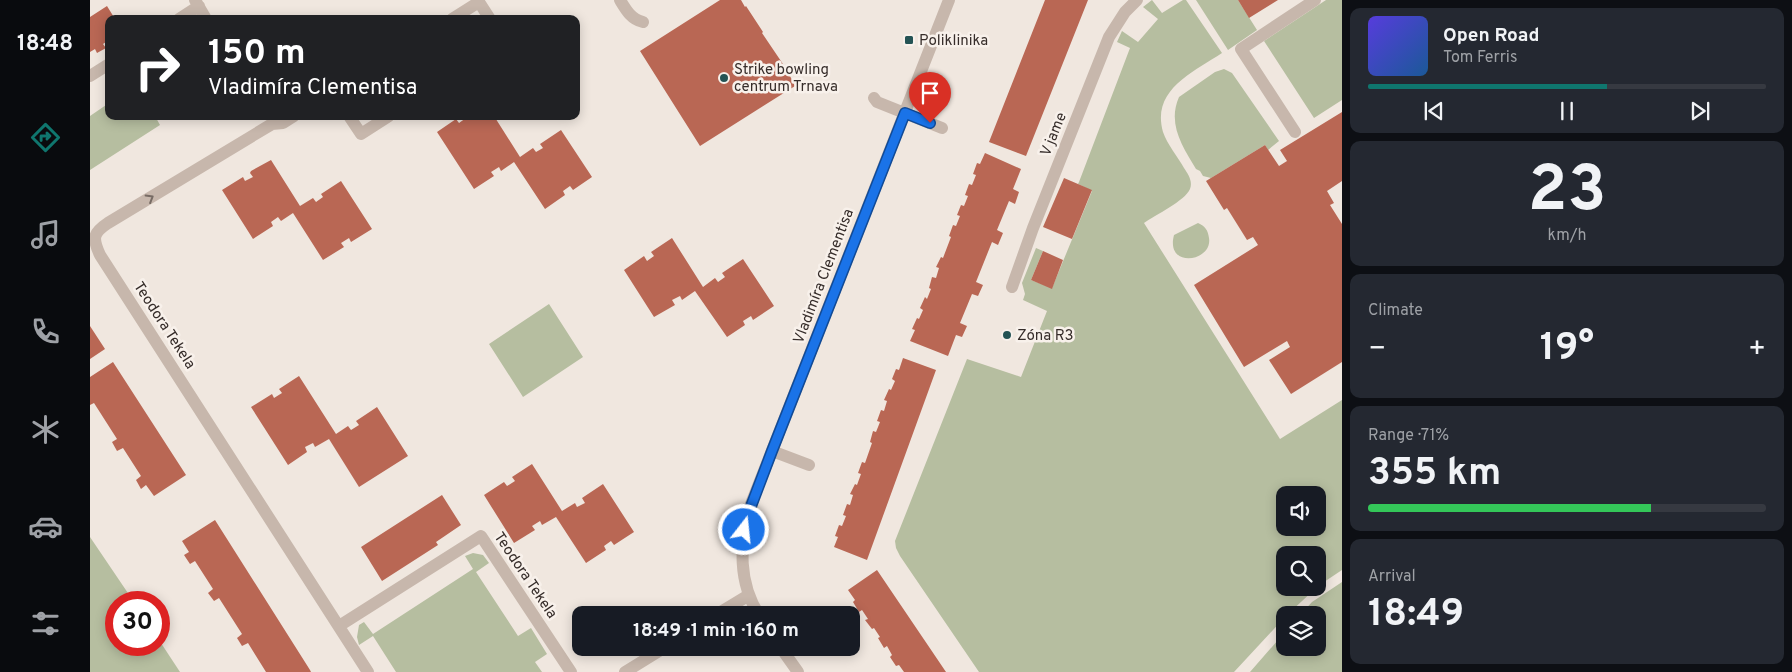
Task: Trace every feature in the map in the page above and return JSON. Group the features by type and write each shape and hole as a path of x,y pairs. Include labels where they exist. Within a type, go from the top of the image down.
{"street":[{"path":"620,0 635,20 643,22"},
{"name":"Vladimíra Clementisa","path":"754,606 749,595 742,562 744,530 750,509 950,0"},
{"name":"V jame","path":"1012,287 1033,228 1109,37 1125,12 1137,0"},
{"path":"1295,132 1241,49 1315,0"},
{"path":"458,15 479,1 488,15"},
{"path":"184,15 197,3 204,15"},
{"path":"90,76 105,67"},
{"path":"874,98 877,102 942,128"},
{"name":"Teodora Tekela","path":"288,120 283,123 269,120 100,228 95,235 95,244 368,672"},
{"path":"352,120 361,134 383,120"},
{"path":"772,451 809,465"},
{"name":"Teodora Tekela","path":"339,626 481,536 571,672"},
{"path":"731,606 749,595"},
{"path":"626,672 651,656"},
{"path":"787,656 798,672"}],"green space":[{"path":"1152,0 1162,13 1186,0 1222,53 1187,75 1169,94 1163,105 1161,117 1163,132 1188,175 1191,186 1187,194 1182,198 1144,223 1280,439 1342,400 1342,570 1326,581 1326,546 1276,546 1276,596 1307,596 1297,606 1276,606 1276,627 1234,672 979,672 900,556 895,541 967,359 1021,377 1047,311 1023,300 1025,294 1022,283 1036,248 1043,251 1031,280 1052,288 1092,191 1078,184 1130,48 1117,42 1122,31 1138,42 1158,19 1143,7"},
{"path":"1196,0 1238,0 1257,30 1228,50"},
{"path":"1326,0 1342,0 1342,100 1314,118 1264,41"},
{"path":"1224,69 1232,73 1279,141 1268,150 1265,145 1211,178 1203,176 1196,169 1182,144 1176,126 1176,107 1179,97 1215,72"},
{"path":"105,106 105,120 157,120 160,125 90,170 90,116"},
{"path":"1198,223 1207,231 1209,238 1208,246 1197,257 1182,257 1176,253 1173,246 1174,235"},
{"path":"549,304 583,357 523,397 489,344"},
{"path":"90,537 127,591 105,591 105,656 170,656 180,672 90,672"},
{"path":"473,553 483,555 489,563 476,572 518,636 531,628 547,654 535,662 542,672 396,672 373,636 359,645 357,637 359,625 364,622 373,634 473,569 465,556"},
{"path":"1342,582 1342,672 1250,672 1276,642 1276,656 1326,656 1326,606 1308,606 1321,596 1326,596 1326,593"}],"building":[{"name":"Strike bowling centrum Trnava","path":"720,0 741,0 787,70 795,86 700,146 640,51"},
{"path":"1045,0 1088,0 1026,156 989,142"},
{"path":"1238,0 1278,0 1249,18"},
{"path":"107,6 113,15 105,15 105,43 103,44 105,49 97,53 95,49 90,52 90,17"},
{"path":"1342,112 1342,181 1327,191 1334,203 1330,205 1342,224 1342,362 1291,394 1269,360 1290,347 1287,341 1244,367 1194,285 1258,245 1253,237 1247,240 1227,208 1224,210 1206,181 1265,145 1279,166 1287,161 1280,150"},
{"path":"455,120 459,123 463,120 497,120 520,157 533,148 536,152 543,148 540,144 561,130 592,177 573,190 570,186 563,191 565,195 545,209 514,162 501,171 499,167 491,172 494,176 474,189 437,132"},
{"path":"985,153 1021,169 1013,189 1019,192 1015,204 1009,201 997,230 1003,233 998,245 992,242 976,282 983,285 978,296 972,294 960,323 967,326 962,337 956,335 948,356 910,341 915,330 912,329 923,310 920,308 925,297 927,299 931,289 929,288 932,277 936,278 939,268 936,267 941,257 943,258 951,237 949,236 953,225 956,226 960,216 957,215 961,205 964,206 968,196 965,195 969,184 972,185 976,175 973,174 977,163 980,164"},
{"path":"271,160 300,206 313,198 316,202 323,197 321,194 341,181 372,229 351,242 349,238 341,243 344,247 323,260 293,213 281,221 278,217 271,222 273,226 253,239 222,190 243,177 245,181 253,177 250,173 251,171"},
{"path":"1064,178 1092,190 1072,239 1043,227"},
{"path":"672,238 703,287 715,278 718,282 725,277 722,273 743,259 774,306 753,320 751,316 743,321 745,325 727,337 695,291 682,300 680,296 672,300 675,305 654,317 624,270 644,256 647,261 654,256 651,252"},
{"path":"1043,251 1063,260 1052,289 1031,280"},
{"path":"90,326 105,349 90,359"},
{"path":"903,358 936,370 867,560 834,547 838,537 835,536 839,525 842,526 846,516 843,515 847,504 850,505 853,495 850,494 855,484 857,485 861,474 858,473 862,462 865,463 872,443 870,442 873,431 876,432 880,422 877,421 881,410 884,411 887,401 884,400 889,389 891,390 895,381 892,379 896,369 899,370"},
{"path":"113,362 186,475 154,496 146,485 141,489 136,480 141,476 123,448 117,451 112,442 117,439 94,403 90,405 90,377"},
{"path":"299,376 336,434 348,426 351,430 359,425 356,421 377,407 408,456 359,487 329,439 315,447 313,443 305,447 307,452 288,465 251,407 272,394 274,398 282,393 279,389"},
{"path":"532,464 562,511 575,503 577,507 585,503 582,498 603,484 634,532 614,545 611,541 604,546 606,550 586,563 556,517 542,525 540,521 532,526 535,530 514,543 484,495 504,482 507,486 515,481 512,477"},
{"path":"442,495 461,525 436,542 438,545 382,581 361,547"},
{"path":"215,520 311,672 266,672 248,643 242,646 237,638 242,634 219,598 214,601 208,593 213,589 195,561 190,564 184,555 189,552 182,541"},
{"path":"877,570 946,672 904,672 899,665 896,666 890,657 892,655 887,646 884,648 878,638 880,637 865,620 868,619 862,610 860,611 860,606 855,606 853,602 855,600 848,590"}],"place":[{"name":"Poliklinika","path":"909,40"},
{"name":"Strike bowling centrum Trnava","path":"724,78"},
{"name":"Zóna R3","path":"1007,335"}],"route":[{"path":"744,530 772,451 905,113 930,123"}]}
